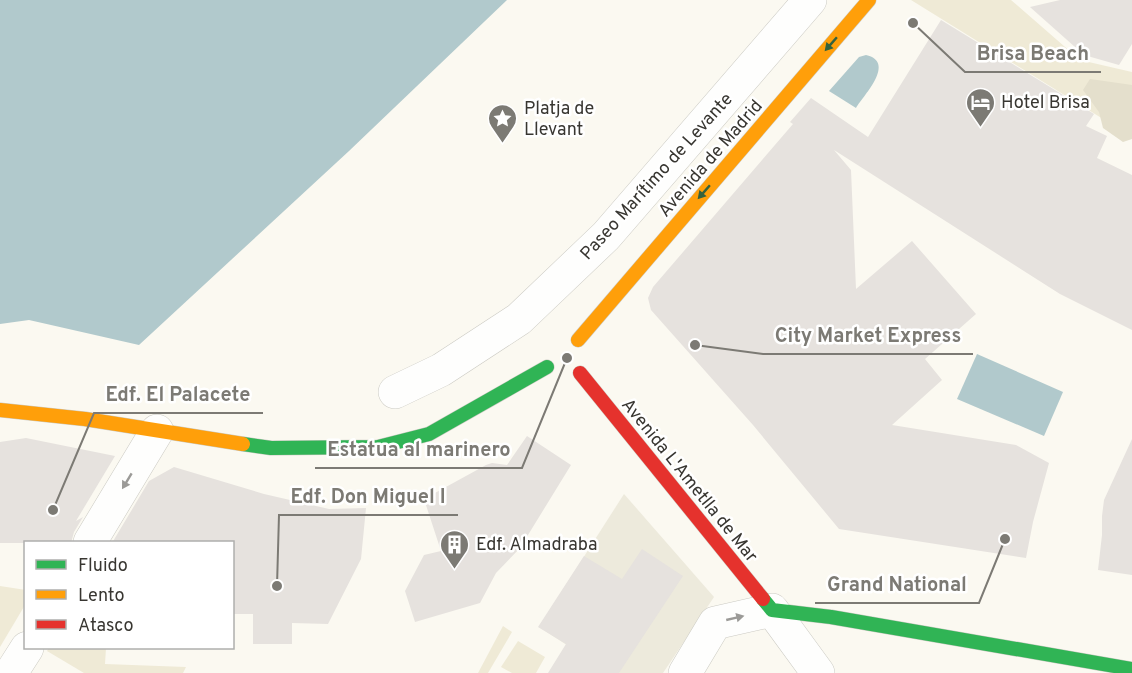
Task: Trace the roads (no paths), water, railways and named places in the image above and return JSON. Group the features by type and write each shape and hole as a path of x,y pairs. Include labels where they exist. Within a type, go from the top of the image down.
{"street":[{"name":"Paseo Marítimo de Levante","path":"395,392 441,370 519,319 535,304 606,236 810,0"},
{"name":"Avenida de Madrid","path":"580,373 586,367 587,355 584,344 572,338 869,0"},
{"path":"0,410 85,418 271,448 378,447 429,434 546,361 552,373 562,378 573,377 580,373"},
{"name":"Avenida L'Ametlla de Mar","path":"580,373 772,610"},
{"path":"91,541 157,431"},
{"path":"685,673 715,623 772,610 831,617 1132,669"},
{"path":"772,610 818,673"},
{"path":"12,673 26,649"}],"water":[{"path":"0,0 507,0 349,151 139,345 29,320 0,324"},
{"path":"866,55 875,59 878,71 876,79 856,108 829,91 859,57"},
{"path":"977,354 1063,392 1044,436 957,399"}],"place":[{"name":"Brisa Beach","path":"913,23"},
{"name":"Hotel Brisa","path":"980,128"},
{"name":"Platja de Llevant","path":"503,144"},
{"name":"City Market Express","path":"695,345"},
{"name":"Estatua al marinero","path":"567,358"},
{"name":"Edf. El Palacete","path":"53,510"},
{"name":"Grand National","path":"1005,539"},
{"name":"Edf. Almadraba","path":"455,570"},
{"name":"Edf. Don Miguel I","path":"277,586"}]}
